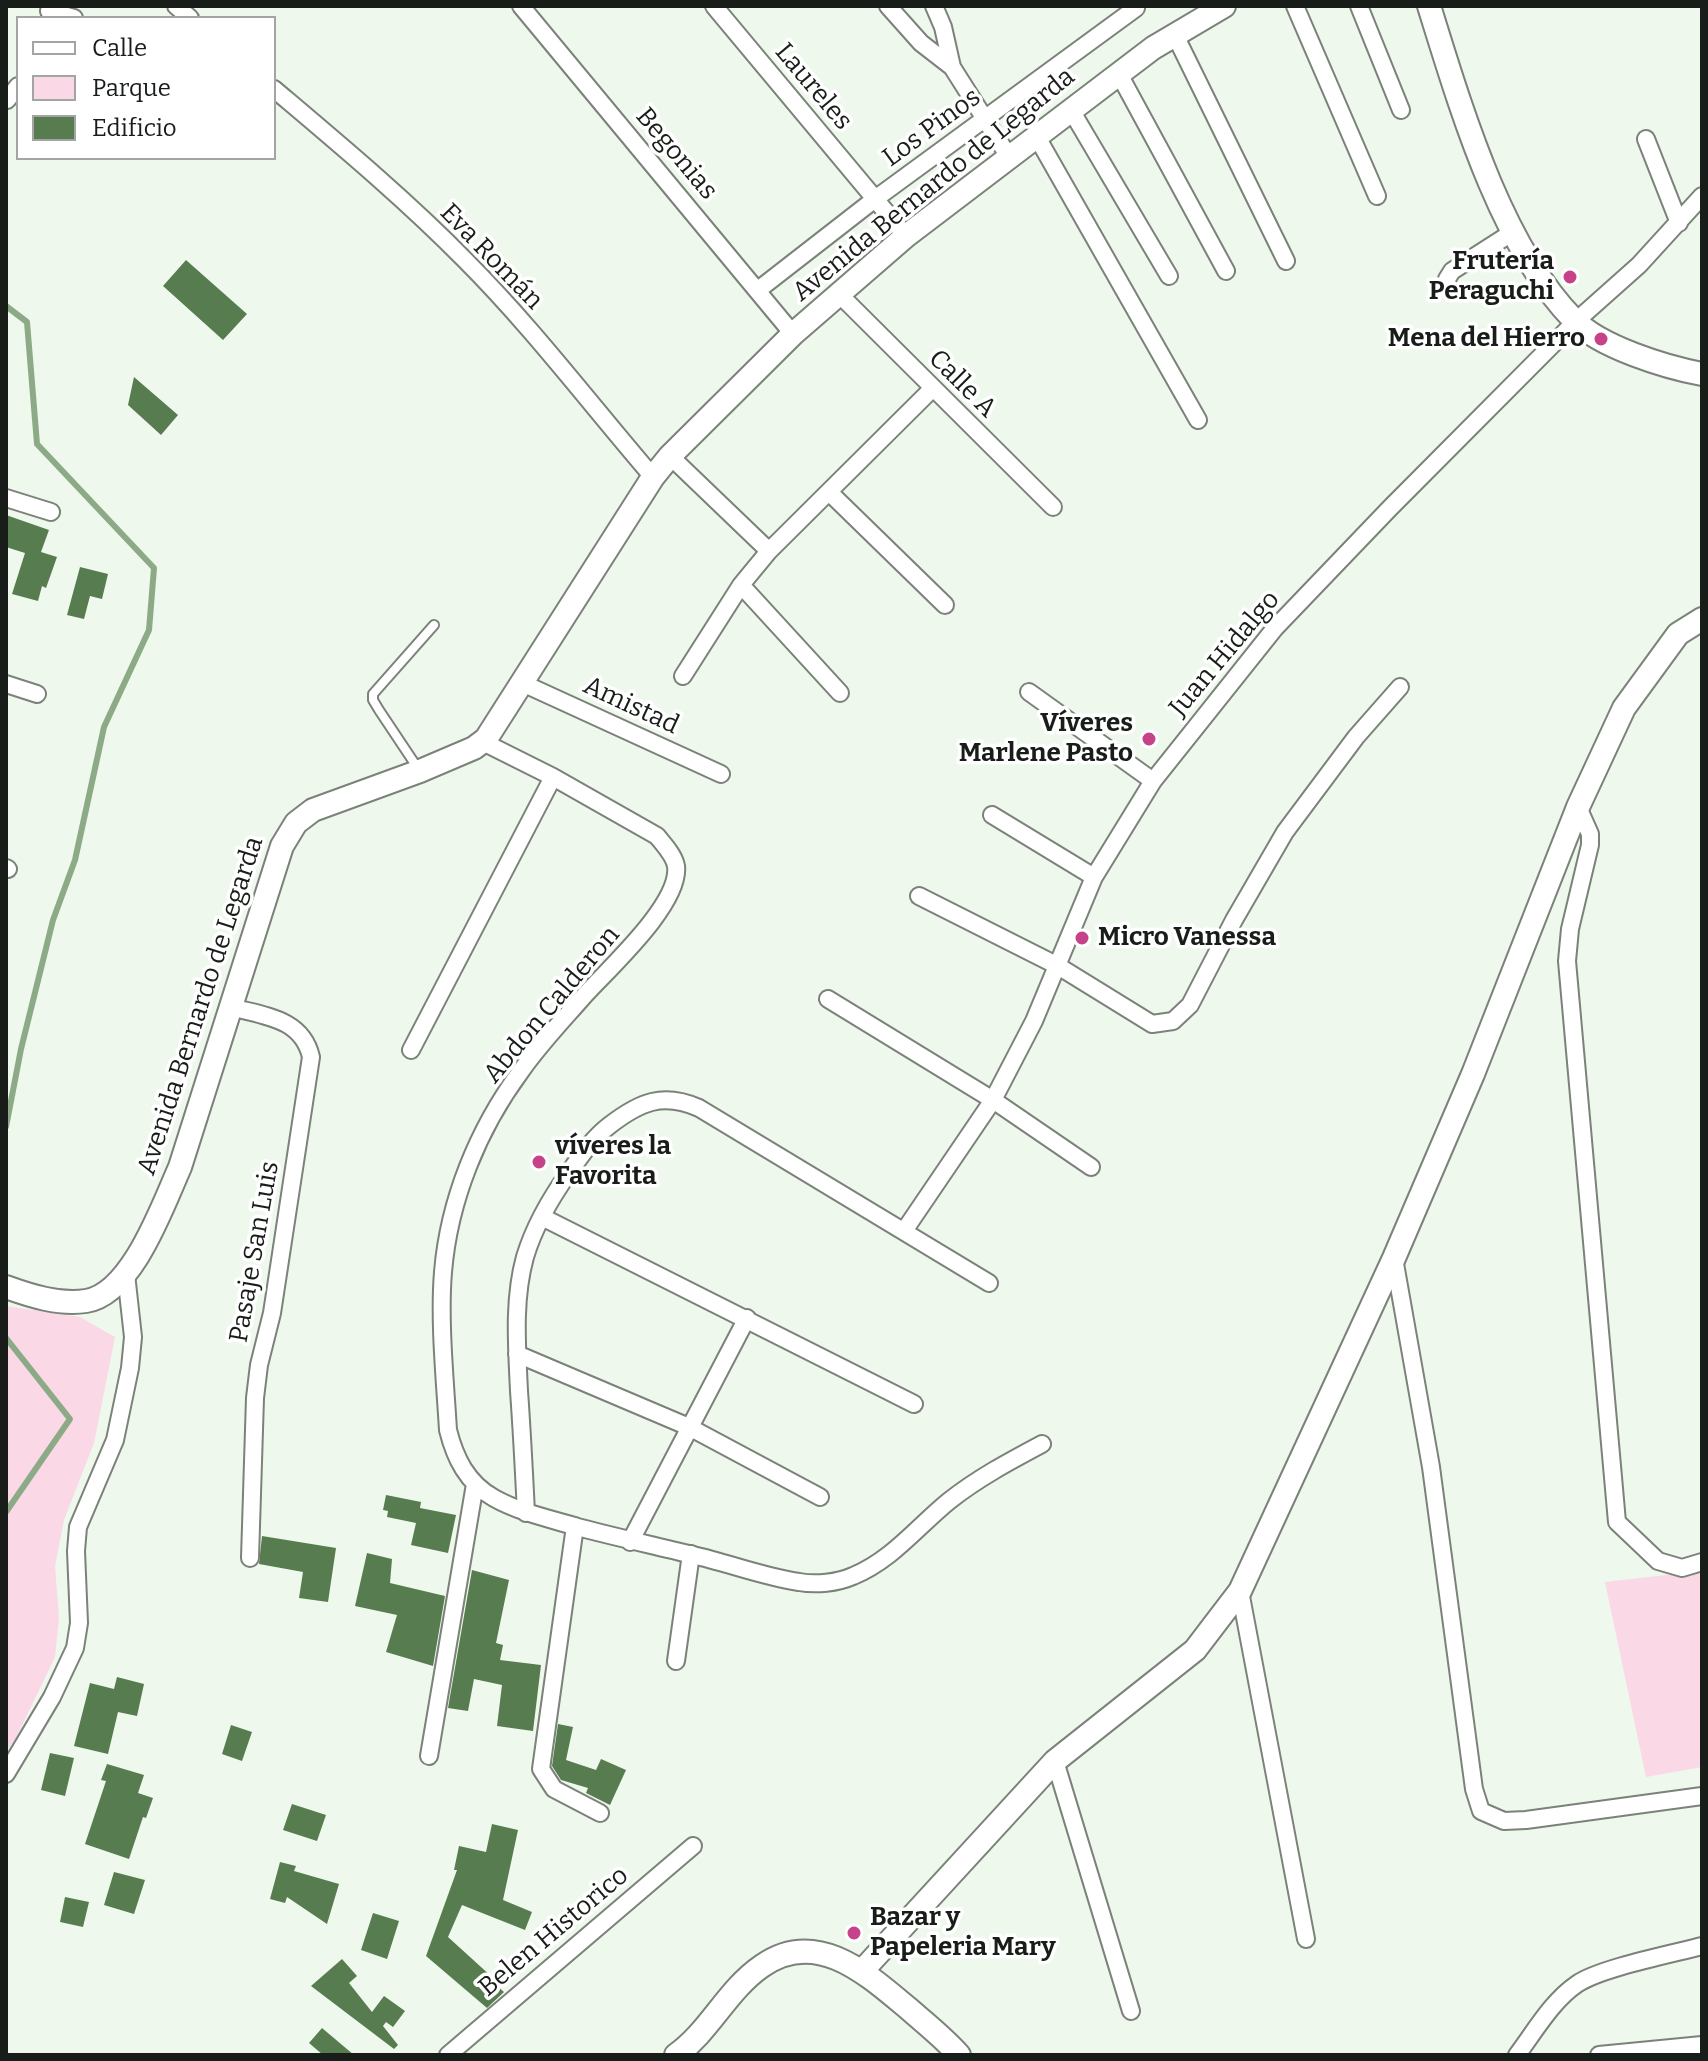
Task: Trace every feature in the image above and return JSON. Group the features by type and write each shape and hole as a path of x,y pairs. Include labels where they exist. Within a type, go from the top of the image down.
{"street":[{"name":"Begonias","path":"521,6 793,334"},
{"name":"Laureles","path":"714,6 906,236"},
{"path":"888,6 921,43 952,67"},
{"path":"934,6 943,27 952,67 1009,157"},
{"name":"Avenida Bernardo de Legarda","path":"6,1287 57,1301 87,1301 103,1294 126,1274 158,1217 180,1167 282,846 296,823 313,810 420,771 483,742 653,477 670,456 793,334 906,236 1119,74 1224,6"},
{"path":"1295,6 1377,196"},
{"path":"1359,6 1401,110"},
{"path":"1429,6 1465,120 1513,232 1535,271 1575,322 1601,339 1664,367 1702,374"},
{"name":"Los Pinos","path":"758,290 875,199 1136,7"},
{"path":"1175,35 1286,261"},
{"path":"1119,74 1226,271"},
{"name":"Eva Román","path":"276,91 355,157 465,260 510,308 653,477"},
{"path":"1071,110 1169,276"},
{"path":"1037,137 1198,420"},
{"path":"1646,139 1679,223"},
{"name":"Juan Hidalgo","path":"904,1231 993,1100 1034,1021 1094,877 1153,781 1275,628 1575,322 1639,265 1702,196"},
{"path":"1448,287 1447,279 1452,271 1513,232"},
{"name":"Calle A","path":"839,294 1053,507"},
{"path":"683,676 741,585 769,551 932,389"},
{"path":"670,456 769,551"},
{"path":"829,492 945,605"},
{"path":"6,498 51,512"},
{"path":"741,585 840,693"},
{"path":"863,1970 1055,1761 1195,1650 1240,1591 1394,1258 1473,1074 1578,807 1624,708 1678,634 1702,619"},
{"name":"Amistad","path":"520,682 721,774"},
{"path":"6,684 37,694"},
{"path":"919,896 1058,966 1152,1024 1163,1024 1181,1016 1190,1005 1246,898 1285,832 1325,777 1400,687"},
{"path":"1029,692 1153,781"},
{"name":"Abdon Calderon","path":"483,742 553,777 657,836 676,866 674,886 644,932 584,996 520,1072 485,1129 459,1188 447,1235 442,1275 446,1393 448,1430 454,1454 475,1484 493,1498 526,1513 630,1542 800,1582 831,1583 853,1577 883,1559 947,1503 986,1474 1042,1444"},
{"path":"411,1050 553,777"},
{"path":"1578,807 1590,834 1590,845 1570,929 1567,961 1617,1522 1658,1561 1682,1568 1702,1562"},
{"path":"992,815 1094,877"},
{"path":"828,999 993,1100 1091,1167"},
{"name":"Pasaje San Luis","path":"231,1007 286,1022 299,1030 308,1043 311,1057 275,1293 259,1365 255,1398 250,1558"},
{"path":"526,1513 517,1354 518,1300 525,1257 542,1217 563,1180 589,1145 623,1114 645,1103 662,1099 681,1100 699,1108 989,1283"},
{"path":"542,1217 914,1404"},
{"path":"1394,1258 1431,1467 1474,1789 1481,1811 1504,1821 1526,1820 1702,1796"},
{"path":"6,1774 52,1697 75,1648 79,1623 78,1527 115,1440 130,1368 133,1337 126,1274"},
{"path":"630,1542 747,1318"},
{"path":"517,1354 689,1427 820,1497"},
{"path":"429,1756 475,1484"},
{"path":"575,1526 541,1769 554,1789 600,1813"},
{"path":"676,1661 691,1554"},
{"path":"1240,1591 1306,1939"},
{"path":"1055,1761 1131,2011"},
{"name":"Belen Historico","path":"448,2055 693,1846"},
{"path":"1517,2055 1551,2008 1578,1983 1606,1972 1702,1946"},
{"path":"676,2055 693,2044 739,1987 762,1966 790,1954 830,1955 863,1970 959,2055"},
{"path":"1599,2055 1702,2045"}],"lane":[{"path":"420,771 379,710 373,694 434,625"}],"green space":[{"path":"6,1306 80,1317 115,1337 94,1443 64,1520 55,1566 59,1618 55,1657 16,1738 6,1751"},
{"path":"1702,1571 1702,1767 1646,1777 1605,1582"}],"building":[{"path":"186,260 247,314 223,340 163,286"},
{"path":"134,377 178,415 161,435 128,405"},
{"path":"6,515 49,530 41,552 57,557 38,601 12,594 25,553 6,547"},
{"path":"80,567 108,574 102,599 90,596 84,619 67,615"},
{"path":"386,1495 421,1502 420,1508 456,1515 448,1553 411,1545 416,1523 387,1517 388,1511 383,1510"},
{"path":"262,1536 336,1548 328,1602 299,1598 303,1572 259,1564"},
{"path":"367,1553 392,1559 390,1583 445,1596 433,1666 386,1652 397,1615 355,1606"},
{"path":"472,1570 509,1580 496,1643 503,1645 500,1660 541,1665 533,1731 497,1726 502,1685 474,1679 468,1711 448,1708"},
{"path":"117,1677 144,1684 137,1716 118,1712 108,1754 74,1746 90,1683 114,1689"},
{"path":"558,1724 573,1727 566,1760 596,1770 601,1759 626,1770 610,1805 586,1793 588,1788 561,1780 552,1766"},
{"path":"231,1725 252,1732 242,1761 222,1754"},
{"path":"50,1753 74,1758 65,1796 41,1790"},
{"path":"107,1764 144,1775 138,1793 153,1798 129,1859 85,1844 106,1781 101,1780"},
{"path":"292,1804 326,1815 317,1841 283,1830"},
{"path":"492,1824 518,1830 503,1900 532,1912 525,1930 462,1905 448,1937 504,1992 487,2008 426,1956 457,1870 454,1870 459,1846 486,1852"},
{"path":"280,1862 296,1866 294,1871 339,1884 327,1924 287,1897 285,1903 270,1899"},
{"path":"114,1872 145,1880 134,1914 104,1905"},
{"path":"65,1897 89,1902 83,1927 60,1922"},
{"path":"373,1913 399,1921 387,1959 361,1950"},
{"path":"342,1959 357,1976 349,1983 372,2012 384,1996 405,2011 393,2027 386,2022 383,2026 398,2045 394,2049 311,1986"},
{"path":"322,2028 354,2055 323,2055 309,2043"}],"waterway":[{"path":"6,306 27,322 37,444 154,568 149,630 104,727 75,860 53,920 21,1049 6,1127"},
{"path":"6,1338 70,1419 6,1512"}],"place":[{"name":"Frutería Peraguchi","path":"1570,277"},
{"name":"Mena del Hierro","path":"1601,339"},
{"name":"Víveres Marlene Pasto","path":"1149,739"},
{"name":"Micro Vanessa","path":"1082,938"},
{"name":"víveres la Favorita","path":"539,1162"},
{"name":"Bazar y Papeleria Mary","path":"854,1933"}]}
